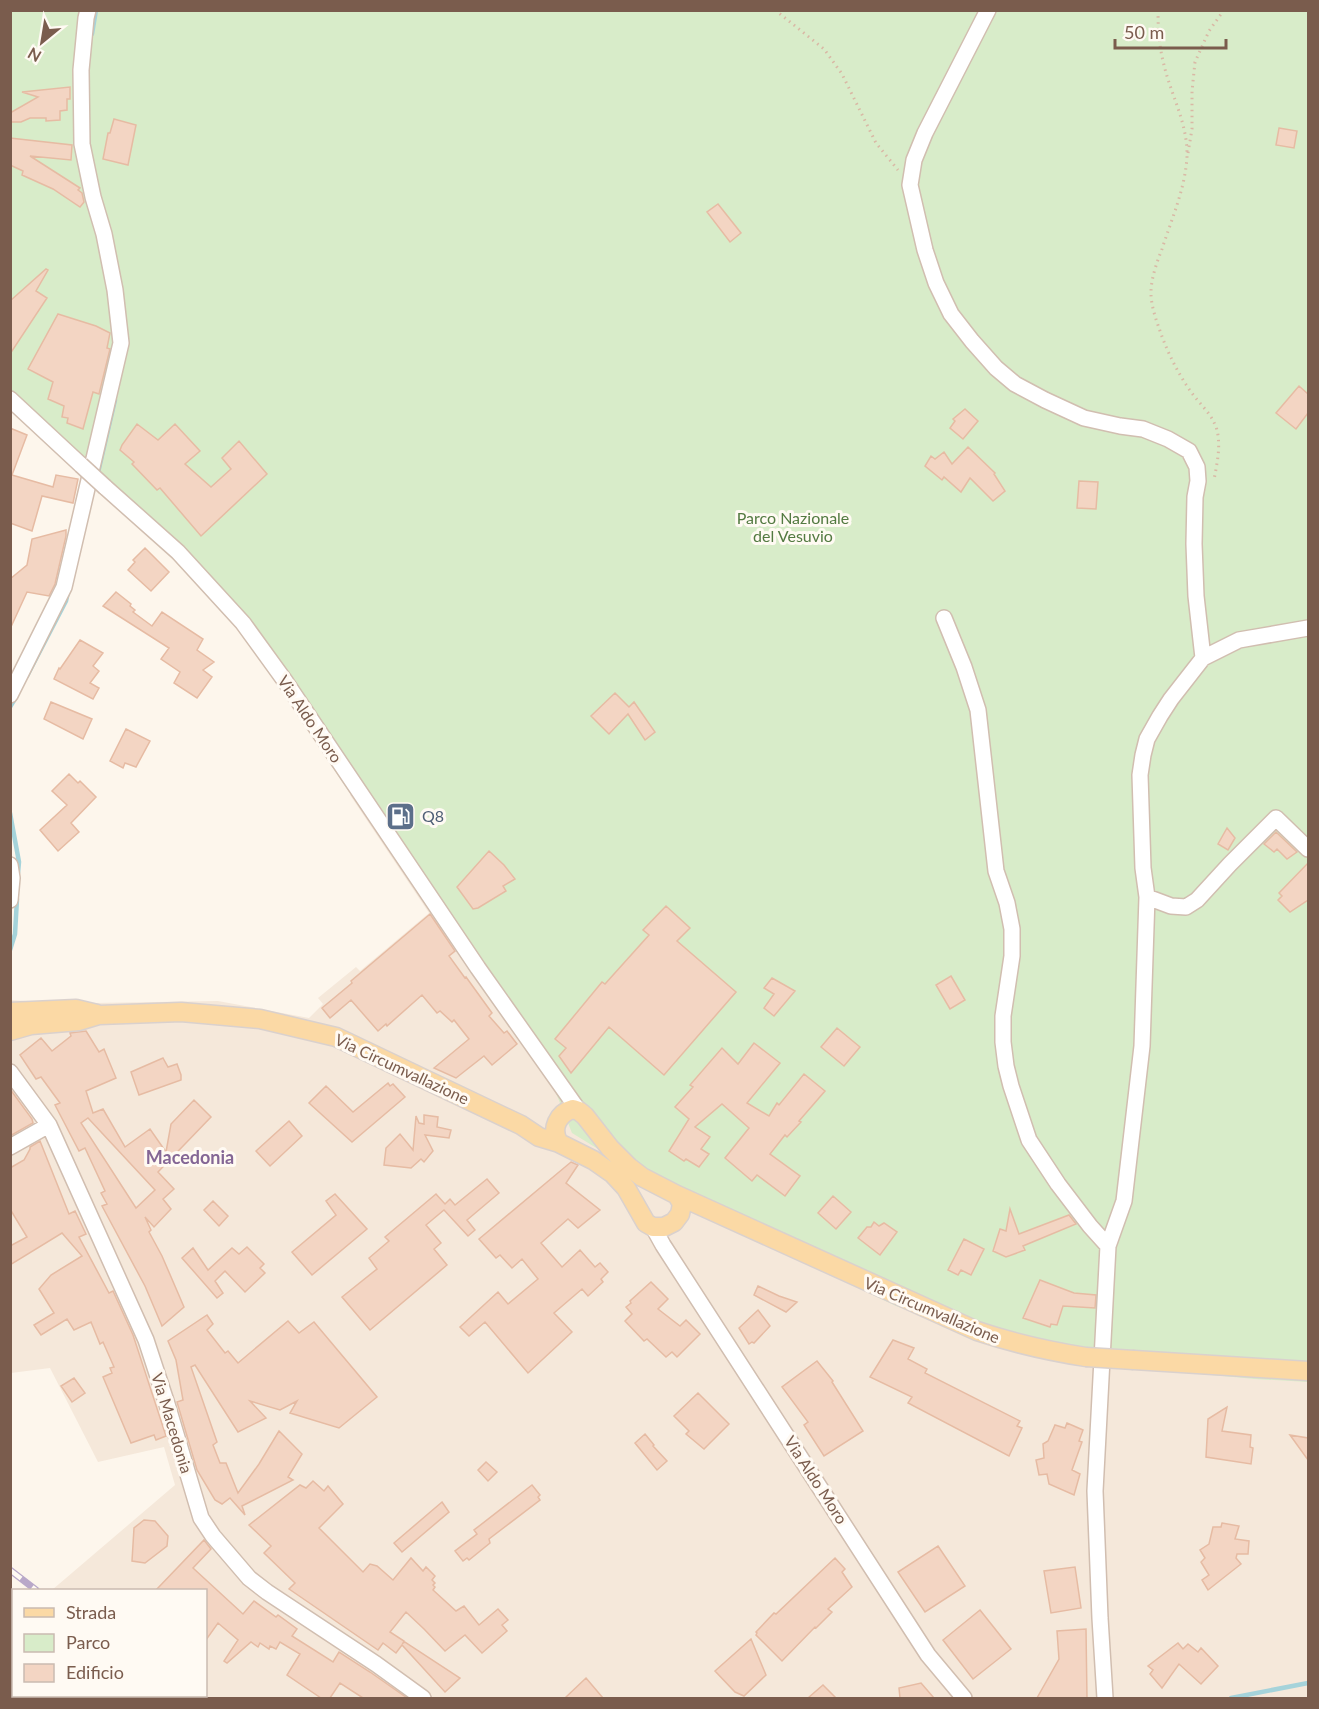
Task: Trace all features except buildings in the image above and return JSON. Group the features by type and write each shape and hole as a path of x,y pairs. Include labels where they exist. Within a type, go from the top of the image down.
{"main road":[{"name":"Via Circumvallazione","path":"10,1012 76,1009 99,1015"},
{"name":"Via Circumvallazione","path":"10,1031 31,1025 79,1021 99,1015 181,1012 260,1019 336,1037 521,1125 539,1137 559,1143 593,1160 626,1188 646,1223 653,1227 664,1227 690,1212 712,1212"},
{"path":"559,1143 555,1132 559,1119 566,1111 573,1109 579,1111"},
{"name":"Via Circumvallazione","path":"579,1111 610,1148 642,1177 677,1196 976,1331 1011,1343 1049,1352 1086,1357 1308,1371"},
{"path":"521,1125 559,1119"},
{"path":"677,1196 682,1204 677,1218"}],"street":[{"path":"10,695 63,587 121,343 104,234 93,197 82,144 81,70 88,10"},
{"path":"988,10 925,133 914,160 910,185 925,250 936,283 951,314 996,368 1015,384 1084,417 1143,429 1189,451 1197,467 1198,481 1195,497 1194,544 1196,596 1203,658"},
{"name":"Via Aldo Moro","path":"10,399 178,552 243,622 478,968 579,1111"},
{"path":"944,618 978,710 996,871 1007,903 1012,929 1012,956 1003,1042 1011,1086 1029,1140 1058,1184 1108,1246"},
{"path":"1106,1698 1095,1491 1108,1246 1125,1201 1142,1046 1147,897 1143,868 1140,775 1147,739 1171,699 1203,658 1239,640 1308,628"},
{"path":"1147,897 1171,906 1186,907 1197,900 1276,818 1308,849"},
{"path":"10,865 12,878 10,900"},
{"name":"Via Macedonia","path":"10,1072 49,1125 146,1340 201,1518 213,1536 249,1578 423,1698"},
{"path":"558,1082 559,1119"},
{"path":"10,1147 49,1125"},
{"path":"673,1258 671,1242 677,1218"},
{"name":"Via Aldo Moro","path":"653,1227 928,1655 964,1698"}],"path":[{"path":"775,10 824,49 842,74 876,143 910,185"},
{"path":"1158,10 1158,35 1164,65 1181,117 1185,138 1187,153 1185,175"},
{"path":"1212,489 1218,456 1216,428 1211,417 1190,392 1174,364 1159,329 1151,293 1158,259 1182,193 1192,129 1195,62 1209,31 1224,10"}],"shaded area":[{"path":"414,734 1308,1352 1308,1698 187,1698 185,1697 207,1697 207,1589 53,1589 175,1485 164,1447 98,1462 50,1368 11,1373 10,1000 92,1003 218,1001 309,1018 323,1004 318,998 356,967 360,971 429,913 350,795"}],"green space":[{"name":"Parco Nazionale del Vesuvio","path":"10,11 1308,11 1308,1382 1103,1365 1021,1351 896,1306 717,1220 572,1133 550,1078 343,783 243,632 143,528 11,407"}],"waterway":[{"path":"92,34 96,10"},
{"path":"97,477 115,400"},
{"path":"27,676 66,601 68,592"},
{"path":"10,707 16,697"},
{"path":"10,813 19,862 18,873"},
{"path":"10,950 15,934 17,899"},
{"path":"1231,1698 1308,1683"}],"railway":[{"path":"10,1570 35,1589"}],"place":[{"name":"Q8","path":"401,816"}],"district":[{"name":"Macedonia","path":"190,1158"}]}
